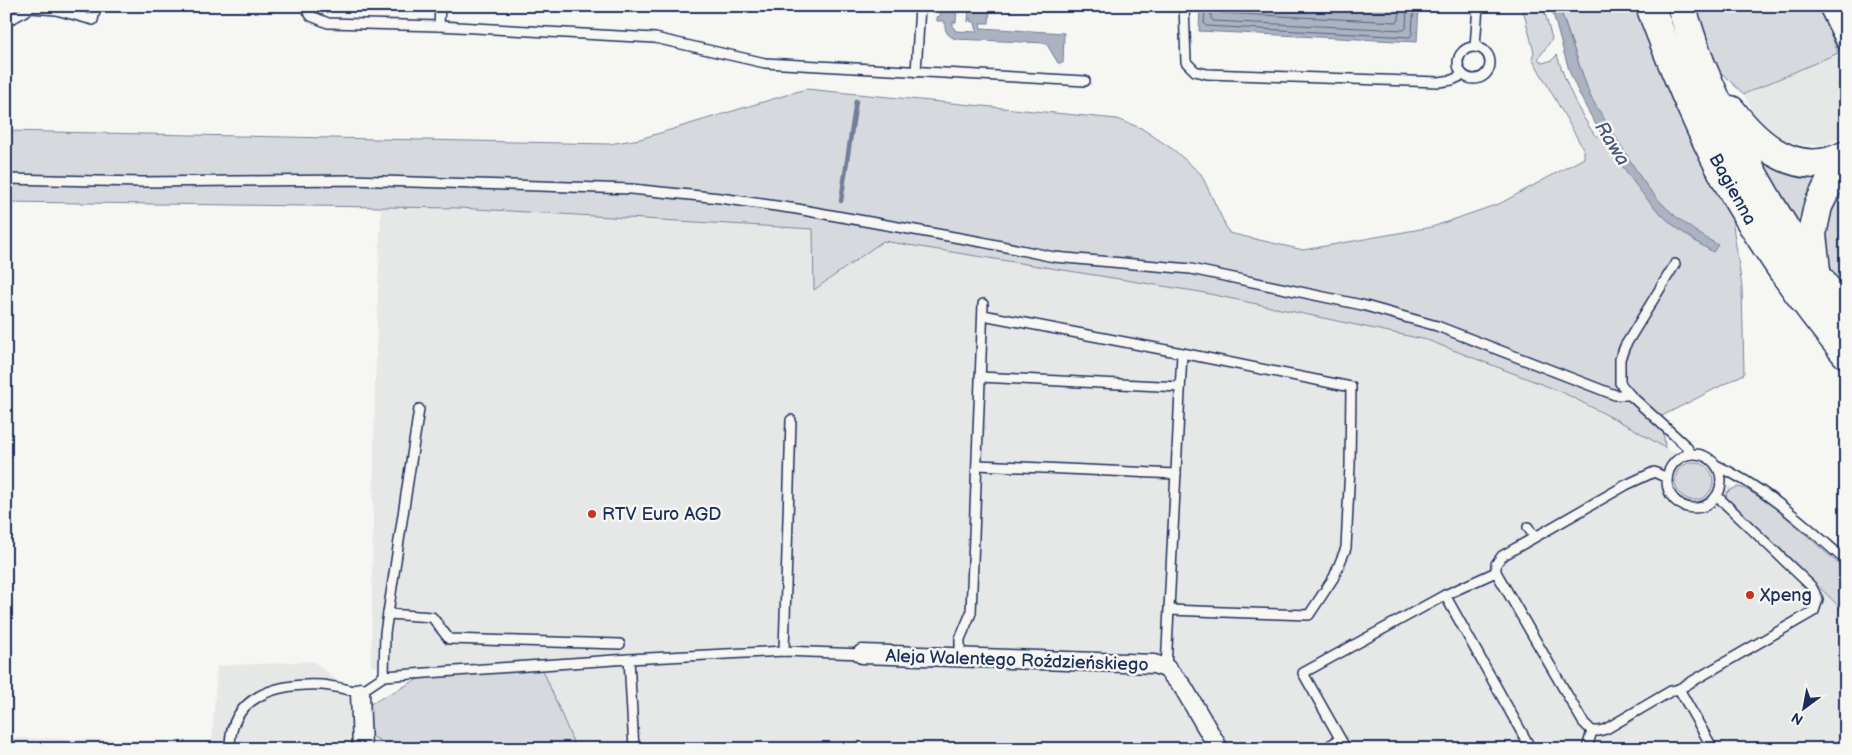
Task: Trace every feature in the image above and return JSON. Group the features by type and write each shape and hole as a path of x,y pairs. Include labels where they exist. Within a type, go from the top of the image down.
{"main road":[{"name":"Bagienna","path":"1650,6 1695,117 1737,198 1784,273 1846,354"},
{"name":"Bagienna","path":"1681,6 1704,72 1748,166 1784,226 1846,312"},
{"path":"1704,72 1744,127 1762,144 1783,157 1804,162 1824,162 1846,155"},
{"path":"1817,274 1812,234 1818,206 1829,184 1846,166"}],"street":[{"path":"1828,6 1846,42"},
{"name":"Aleja Walentego Roździeńskiego","path":"862,654 1154,664 1166,668 1183,687 1219,749"},
{"path":"360,692 362,749"}],"lane":[{"path":"6,22 33,7 56,10 93,20 96,6"},
{"path":"305,6 311,16 328,23 439,26 655,38 765,63 1086,81"},
{"path":"439,26 440,6"},
{"path":"916,72 920,6"},
{"path":"1184,6 1186,62 1195,71 1207,74 1439,82 1452,80 1463,75"},
{"path":"1475,47 1478,6"},
{"path":"1475,47 1485,51 1489,56 1490,67 1488,72 1479,79 1473,80 1463,75 1458,65 1458,59 1464,50 1475,47"},
{"path":"6,179 142,182 389,182 631,189 720,198 816,212 1054,257 1190,269 1309,293 1362,305 1437,326 1615,395 1630,395"},
{"path":"1675,264 1625,346 1620,359 1620,382 1630,395 1686,446 1691,454"},
{"path":"960,658 960,639 971,614 983,304"},
{"path":"983,315 1351,388 1346,548 1334,576 1309,615 1169,610"},
{"path":"1166,668 1182,354"},
{"path":"980,378 1180,387"},
{"path":"384,676 388,614 419,408"},
{"path":"784,651 791,420"},
{"path":"1716,464 1721,480 1717,496 1710,503 1702,507 1693,508 1677,502 1671,495 1667,478 1670,469 1682,456 1700,454 1742,477 1772,497 1846,561"},
{"path":"977,465 1176,474"},
{"path":"1667,478 1654,472 1626,485 1502,556 1496,564 1496,572 1583,722 1592,731 1606,729 1814,611 1818,599 1811,586 1717,496"},
{"path":"1528,527 1534,538"},
{"path":"1346,749 1303,673 1445,595 1496,572"},
{"path":"1445,595 1530,749"},
{"path":"388,614 432,617 449,639 620,644"},
{"path":"230,749 229,738 232,728 239,713 253,699 267,691 299,685 324,685 360,692 384,676 629,659 784,651 862,654"},
{"path":"629,659 634,749"},
{"path":"1679,689 1713,749"},
{"path":"1590,749 1588,745 1592,731"},
{"path":"1324,749 1340,739"}],"shaded area":[{"path":"1522,6 1543,6 1552,39 1538,59 1543,63 1552,60 1557,55 1573,98 1596,137 1609,129 1590,96 1559,6 1640,6 1736,215 1732,219 1742,287 1744,374 1662,416 1665,448 1634,429 1562,392 1427,340 1200,292 883,241 814,290 813,229 459,208 6,202 6,131 609,144 640,139 806,89 1117,119 1141,128 1174,150 1201,174 1229,233 1303,250 1432,227 1501,203 1584,158 1584,150 1532,58 1534,52"},
{"path":"1695,6 1820,6 1838,53 1744,94 1717,69"},
{"path":"1838,53 1846,67 1846,135 1826,145 1801,145 1774,136 1756,119 1744,94"},
{"path":"1751,149 1819,170 1807,240"},
{"path":"1846,174 1846,298 1830,277 1821,228"},
{"path":"381,207 459,208 813,229 815,290 883,241 1200,292 1427,340 1562,392 1634,429 1754,501 1846,581 1846,749 576,749 543,670 430,673 371,666 375,387"},
{"path":"1694,462 1708,467 1713,481 1708,495 1694,500 1680,495 1675,481 1680,467"},
{"path":"1737,487 1747,490 1776,509 1846,571 1846,613 1726,497 1727,492"},
{"path":"313,661 347,688 370,735 394,749 6,749 6,738 212,741 217,666"},
{"path":"543,670 576,749 394,749 370,735 368,705 430,673"}],"water":[{"path":"941,6 957,6 956,22 953,22 953,27 956,31 977,32 975,22 971,22 970,18 968,22 969,6 990,6 989,23 980,23 981,28 1064,33 1063,63 1058,63 1046,43 953,38 947,33 945,21 937,21 937,17 940,16"},
{"path":"1200,6 1419,6 1417,42 1199,31"},
{"name":"Rawa","path":"1551,6 1559,6 1590,96 1641,178 1675,216 1718,245 1713,252 1678,229 1653,206 1641,192 1602,135 1582,100 1570,73"}],"waterway":[{"path":"841,201 856,101"}],"place":[{"name":"RTV Euro AGD","path":"592,514"},
{"name":"Xpeng","path":"1750,595"}]}
